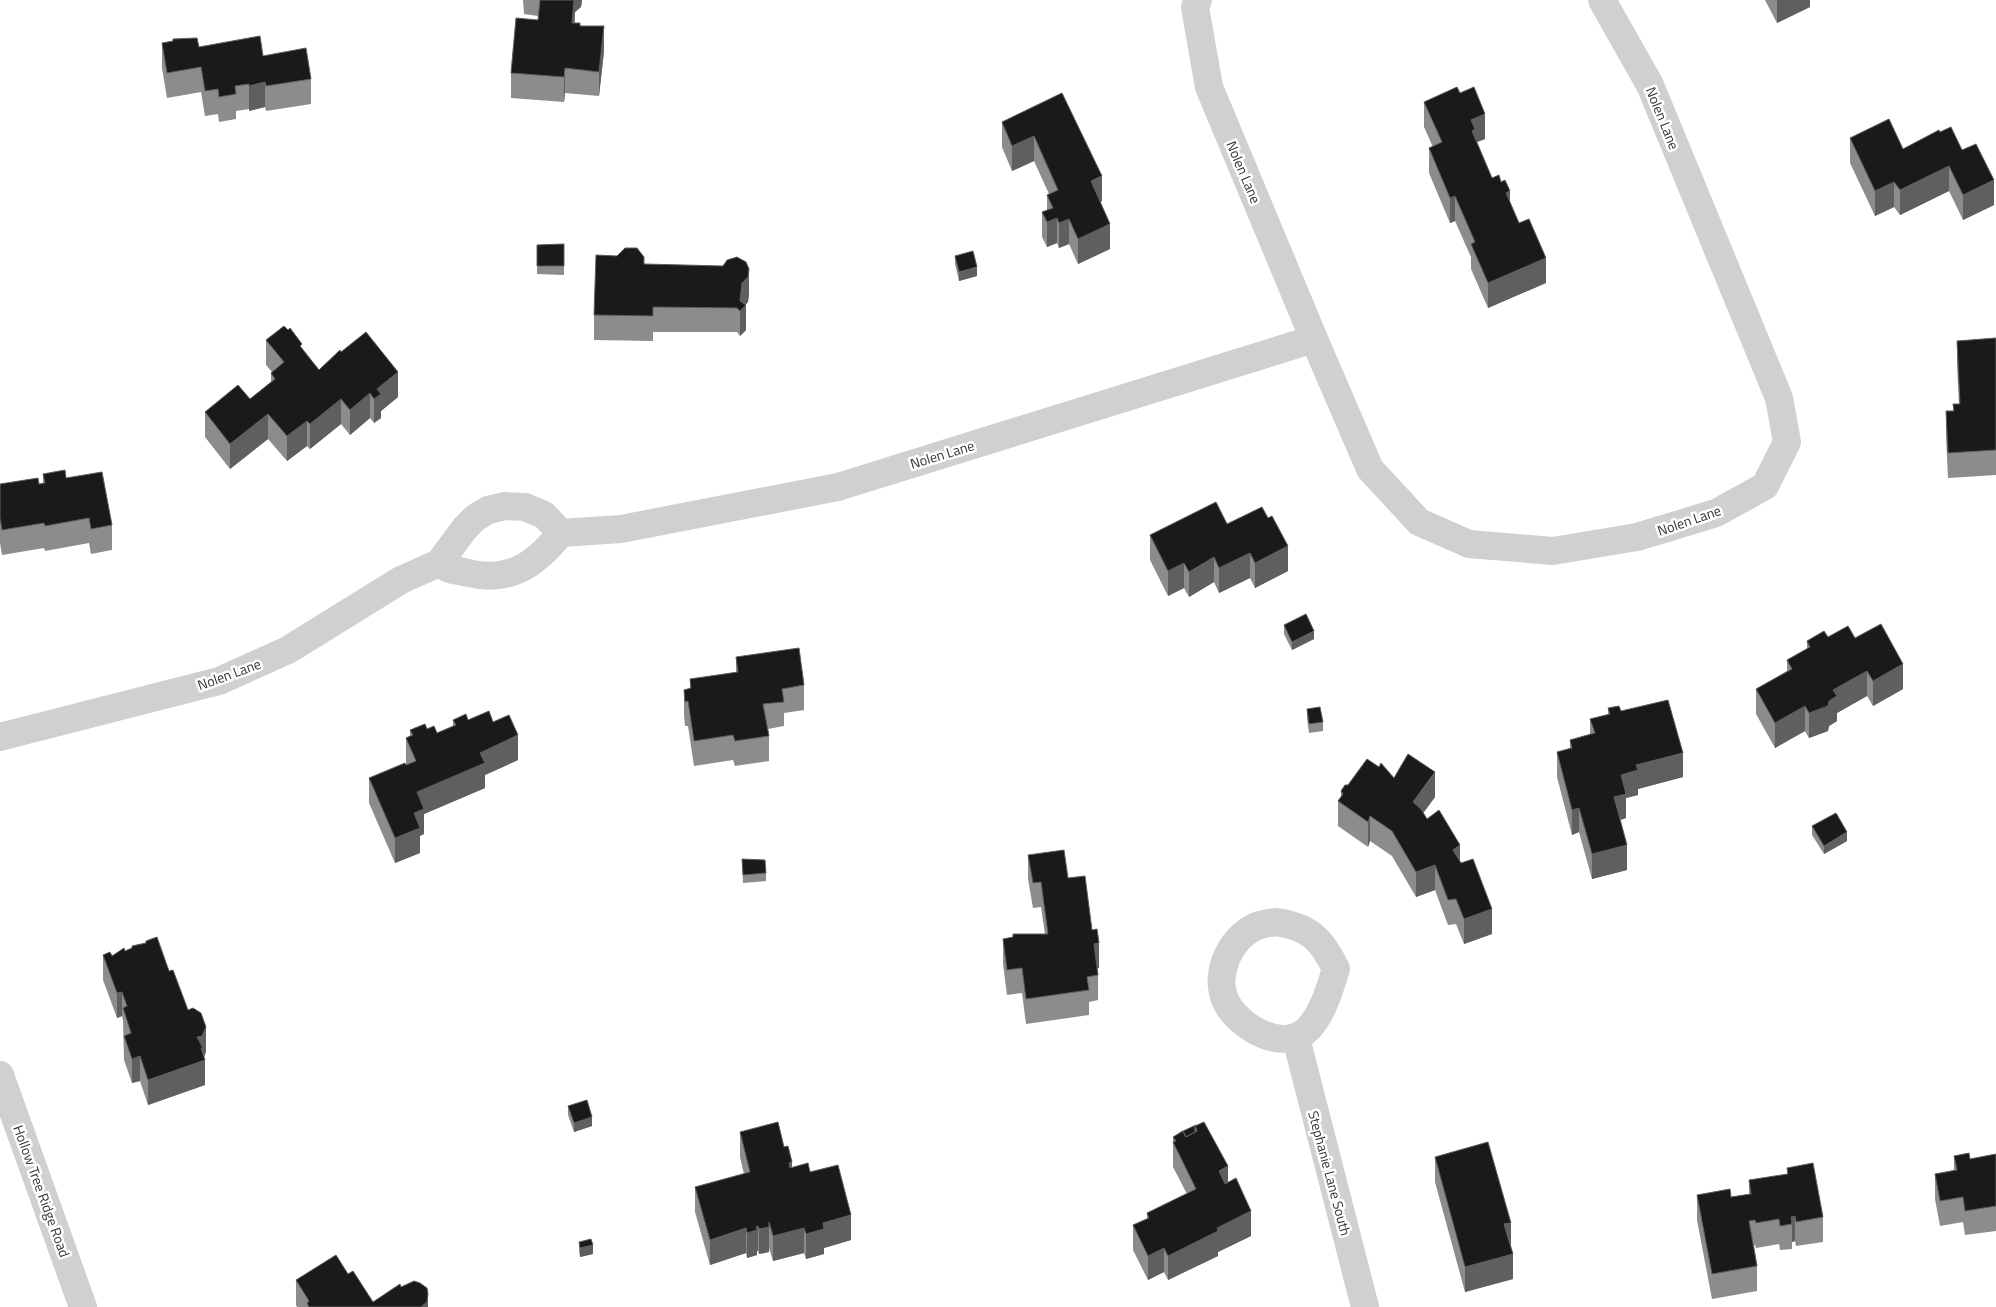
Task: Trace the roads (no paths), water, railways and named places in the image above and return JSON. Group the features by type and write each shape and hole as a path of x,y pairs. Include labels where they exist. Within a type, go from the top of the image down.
{"street":[{"name":"Nolen Lane","path":"1198,0 1195,7 1209,87 1370,469 1419,522 1469,544 1553,551 1637,537 1716,513 1765,486 1787,442 1779,398 1650,85 1602,0"},
{"name":"Nolen Lane","path":"561,533 621,528 838,487 1314,339"},
{"path":"505,506 525,507 544,515 561,533 537,559 522,569 504,575 484,576 448,570 439,563 474,518 496,508 505,506"},
{"name":"Nolen Lane","path":"0,737 219,681 288,650 401,580 439,563"},
{"path":"1275,922 1293,924 1311,933 1327,949 1336,969 1320,1010 1310,1028 1296,1038 1269,1038 1240,1020 1228,1005 1222,987 1222,968 1230,951 1256,926 1275,922"},
{"name":"Stephanie Lane South","path":"1296,1038 1365,1307"},
{"name":"Hollow Tree Ridge Road","path":"0,1075 83,1307"}]}
